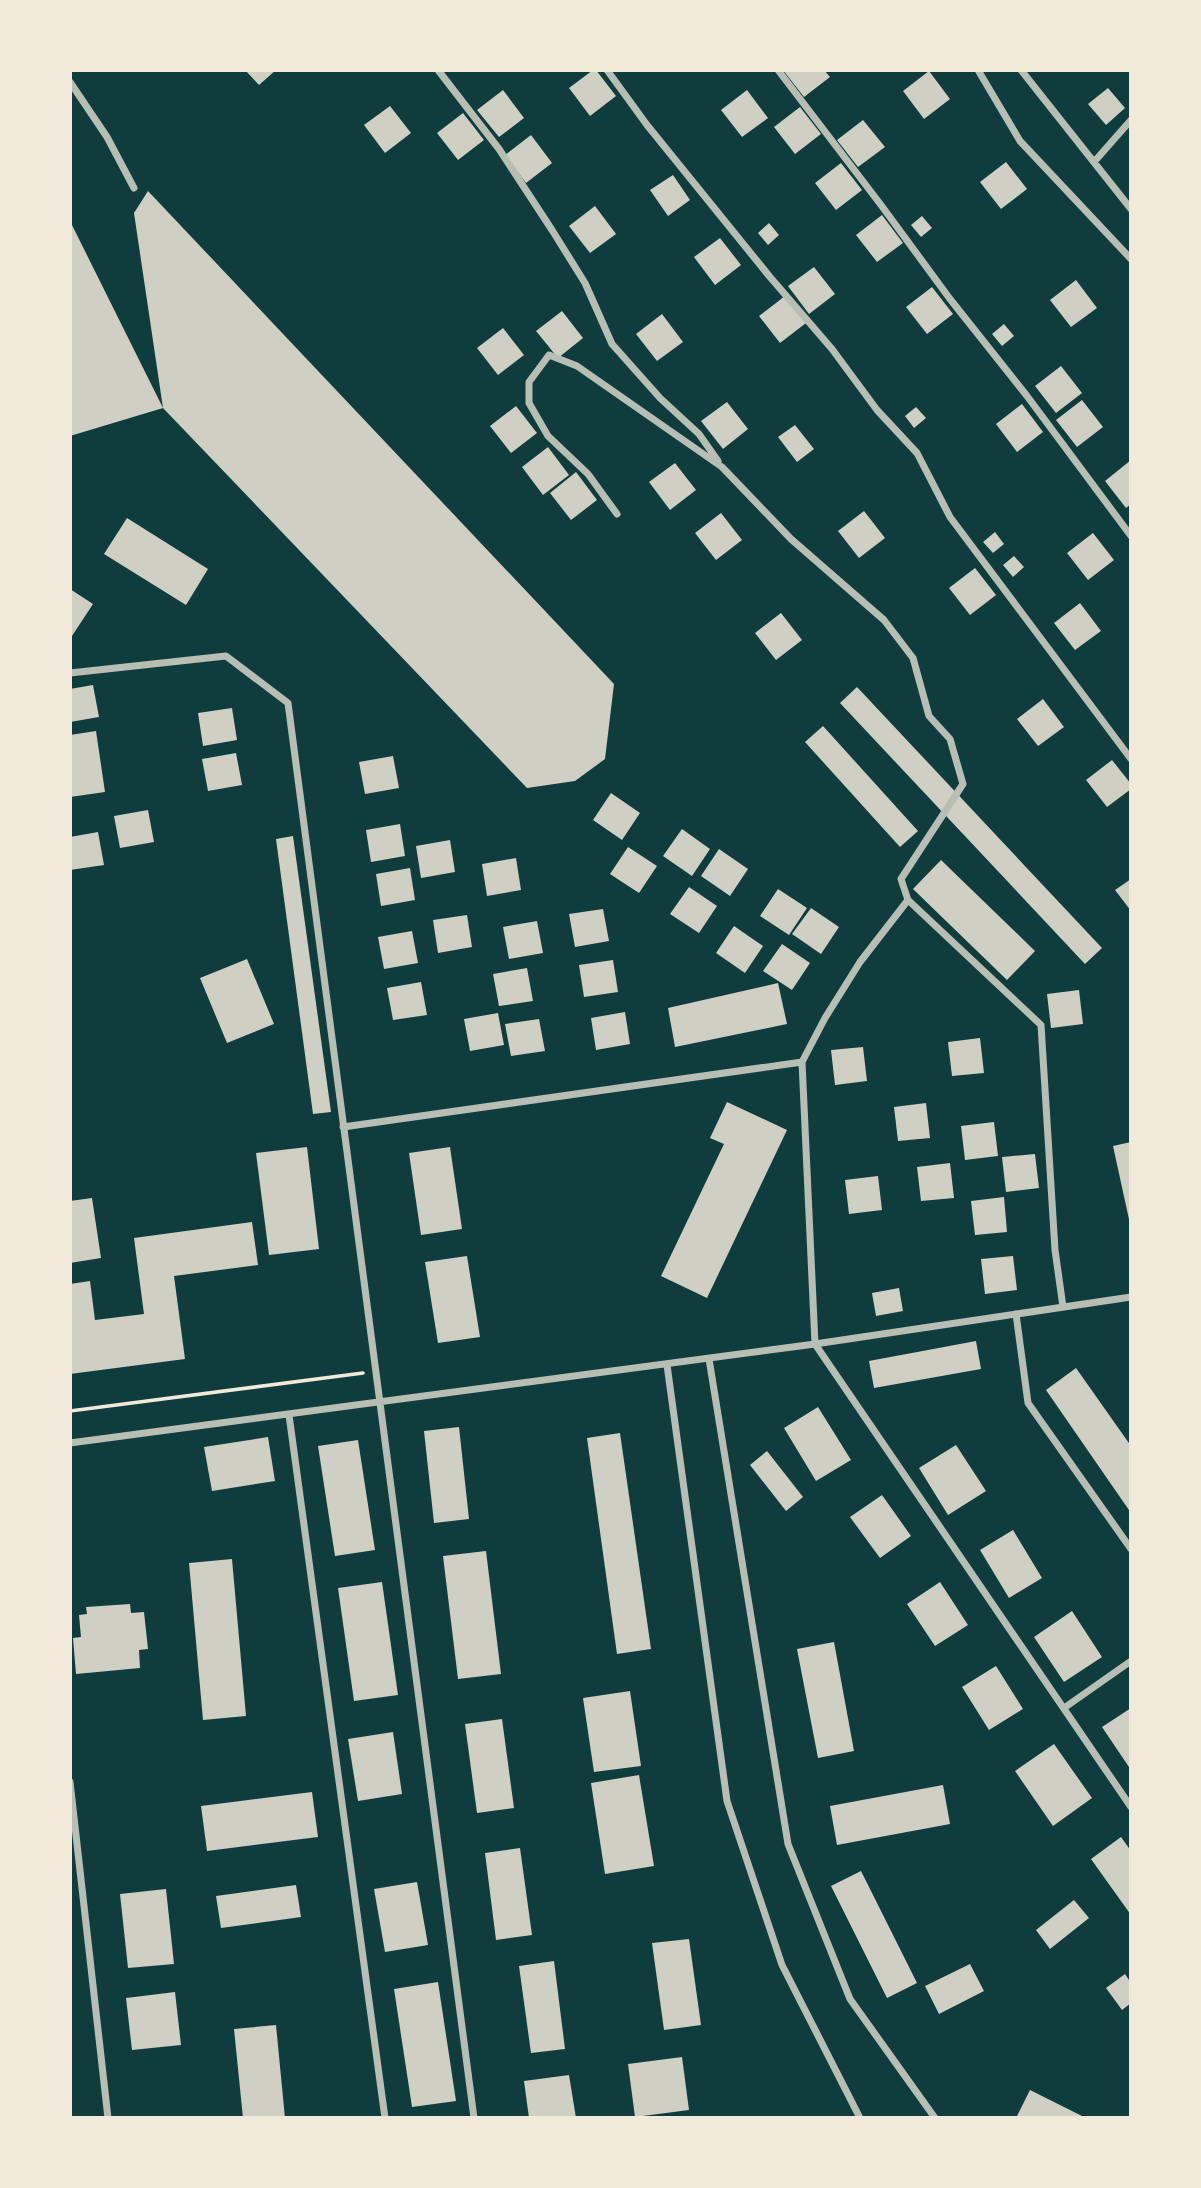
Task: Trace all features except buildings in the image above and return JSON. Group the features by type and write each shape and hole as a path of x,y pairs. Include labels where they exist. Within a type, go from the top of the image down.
{"street":[{"path":"438,70 499,149 552,230 584,283 612,344 660,397 699,434 722,467 790,539 884,620 913,659 929,716 950,739 963,784 901,879 908,900 1041,1025 1055,1250 1063,1307"},
{"path":"607,70 647,125 832,349 877,410 917,453 950,517 1131,759"},
{"path":"778,70 1131,536"},
{"path":"978,70 1020,141 1131,259"},
{"path":"1021,70 1131,209"},
{"path":"70,82 107,137 134,188"},
{"path":"1094,162 1131,120"},
{"path":"617,514 588,474 548,436 529,403 529,382 549,355 577,366 722,467"},
{"path":"70,673 226,656 288,703 474,2118"},
{"path":"908,900 860,962 825,1018 802,1062 815,1344 1131,1807"},
{"path":"343,1127 802,1062"},
{"path":"70,1443 667,1365 1131,1297"},
{"path":"1016,1314 1028,1403 1131,1549"},
{"path":"709,1359 788,1844 850,1999 935,2118"},
{"path":"667,1365 726,1801 782,1965 860,2118"},
{"path":"289,1415 385,2118"},
{"path":"1064,1708 1131,1661"},
{"path":"70,1782 108,2118"}],"path":[{"path":"70,1411 374,1371"}]}
